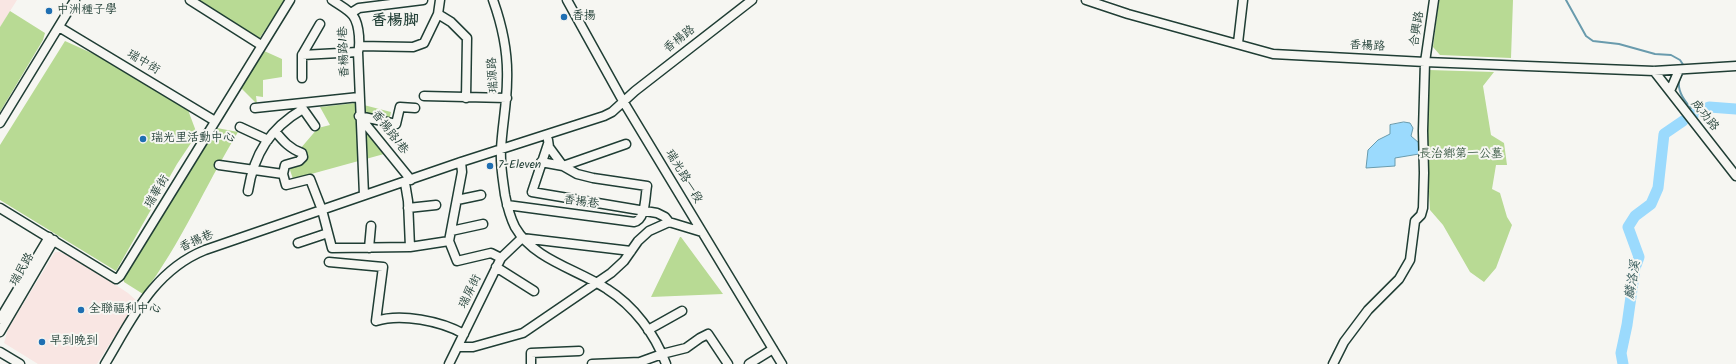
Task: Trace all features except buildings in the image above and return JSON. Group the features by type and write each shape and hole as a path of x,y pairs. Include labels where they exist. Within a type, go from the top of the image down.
{"street":[{"path":"0,123 75,0"},
{"path":"190,0 262,45"},
{"name":"瑞華街","path":"0,208 116,279 120,276 290,0"},
{"name":"香楊路1巷","path":"332,0 351,13 358,23 360,116"},
{"path":"351,13 359,4 423,0"},
{"path":"302,55 359,49 413,47 424,44 438,14 440,0"},
{"name":"瑞源路","path":"493,0 500,25 506,60 507,98 501,149"},
{"name":"瑞光路一段","path":"567,0 623,101 782,364"},
{"name":"香楊路","path":"623,101 752,0"},
{"name":"香楊路","path":"1086,0 1128,14 1238,43 1273,54 1654,72 1736,66"},
{"path":"1238,43 1243,0"},
{"name":"合興路","path":"1333,364 1344,342 1368,310 1400,279 1410,260 1415,221 1421,215 1423,208 1425,62 1434,0"},
{"path":"438,14 450,22 467,38 466,98"},
{"path":"302,78 302,55 320,24"},
{"name":"瑞中街","path":"59,27 215,121"},
{"path":"1670,91 1679,70"},
{"name":"成功路","path":"1654,72 1736,176"},
{"path":"424,96 507,98"},
{"path":"256,108 359,97"},
{"name":"香揚巷","path":"105,364 139,306 156,283 184,259 205,250 364,195 604,116 612,112 623,101"},
{"name":"香揚路1巷","path":"360,116 396,124 400,107 415,108"},
{"path":"248,191 251,171 256,158 276,131 303,109 315,126"},
{"path":"360,116 364,195"},
{"name":"香揚路1巷","path":"360,116 408,181"},
{"path":"240,127 268,140"},
{"path":"276,131 282,140 294,150 302,152 303,156 299,161 285,165 283,174 286,185 310,180 322,210 332,248 410,247 449,241"},
{"path":"546,134 548,144 563,166"},
{"path":"548,144 532,192 657,213 669,222 702,232"},
{"path":"563,166 626,144"},
{"path":"501,149 502,172 508,205 514,225 522,238 550,259 608,289 637,314 662,354 666,364"},
{"path":"461,162 462,172 449,241 457,261 491,253 501,258"},
{"path":"541,162 563,166 577,174 593,178 647,186 643,210"},
{"path":"219,165 251,171 283,174"},
{"path":"408,181 410,247"},
{"path":"457,200 481,195"},
{"path":"408,208 436,205"},
{"name":"香揚巷","path":"508,205 634,222 638,222 643,210"},
{"path":"458,347 473,347 523,333 597,283 624,261 638,241 649,231 669,222"},
{"path":"451,231 483,224"},
{"path":"369,248 372,226"},
{"path":"298,243 328,232"},
{"path":"522,238 631,251"},
{"name":"瑞屏街","path":"449,364 501,258 522,238"},
{"name":"瑞民路","path":"0,318 51,239"},
{"name":"瑞民路","path":"0,332 51,239"},
{"path":"329,262 383,267 376,321 386,318 434,322 451,327 464,334"},
{"path":"496,267 534,291"},
{"path":"648,330 682,311"},
{"path":"592,364 640,362 662,354 686,348 708,334 728,364"},
{"path":"749,364 773,349"},
{"path":"531,364 531,353 579,351"},
{"path":"0,352 20,364"}],"shaded area":[{"path":"0,0 17,0 0,27"},
{"path":"55,252 60,252 79,261 128,293 137,301 97,364 38,364 4,343 8,329"}],"green space":[{"path":"196,0 285,0 259,39"},
{"path":"1439,0 1513,0 1511,58 1440,55 1433,47"},
{"path":"10,11 45,33 43,40 0,112 0,27"},
{"path":"65,41 96,55 188,110 197,134 177,164 116,271 0,200 0,145"},
{"path":"262,50 282,59 282,77 263,80 263,97 256,96 257,104 240,87"},
{"name":"長治鄉第一公墓","path":"1429,70 1494,72 1483,86 1491,135 1504,143 1507,165 1496,165 1492,189 1500,193 1507,217 1512,225 1496,268 1484,282 1470,272 1443,225 1430,210 1425,133 1427,81"},
{"path":"356,103 391,112 388,126 357,119 384,154 293,179 290,170 292,162 300,149 318,128 330,125 320,107"},
{"path":"217,128 238,132 181,235 157,275 143,294 124,282 124,279"},
{"path":"681,237 723,294 651,297"}],"water":[{"path":"1404,122 1410,123 1413,128 1411,136 1419,143 1419,154 1395,158 1395,166 1366,168 1368,150 1378,140 1390,134 1390,125"}],"waterway":[{"path":"1566,0 1586,36 1593,41 1619,44 1655,54 1671,55 1680,60 1684,66"},
{"path":"1683,72 1679,83 1680,92 1695,113"},
{"name":"麟洛溪","path":"1695,113 1709,107 1736,109"},
{"name":"麟洛溪","path":"1623,364 1621,353 1627,325 1635,268 1639,257 1628,227 1635,216 1651,204 1658,188 1664,134 1683,121"}],"place":[{"name":"中洲種子學","path":"49,11"},
{"name":"香揚","path":"564,17"},
{"name":"瑞光里活動中心","path":"143,139"},
{"name":"7-Eleven","path":"490,166"},
{"name":"全聯福利中心","path":"81,310"},
{"name":"早到晚到","path":"42,342"}],"district":[{"name":"香楊脚","path":"395,22"}]}
